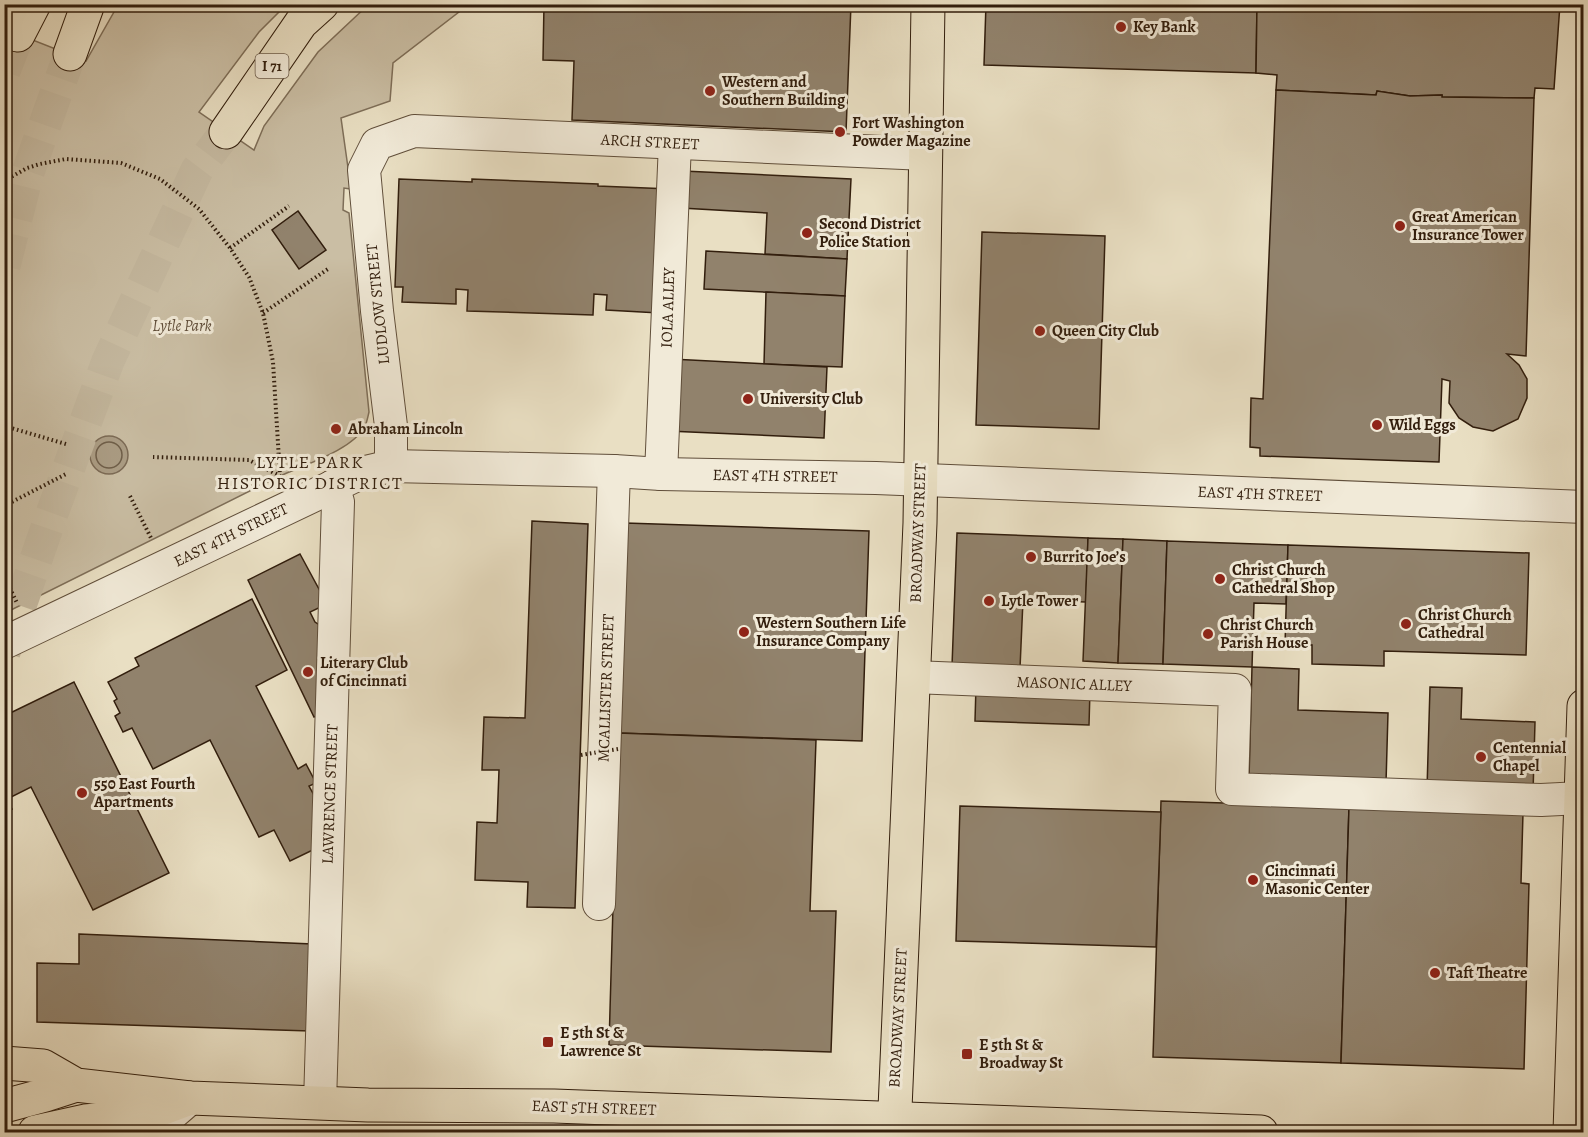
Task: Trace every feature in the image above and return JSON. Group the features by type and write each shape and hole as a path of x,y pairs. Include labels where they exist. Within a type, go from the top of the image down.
{"main road":[{"path":"11,20 34,4"},
{"path":"70,54 88,4"},
{"name":"I 71","path":"226,132 301,23 322,4"},
{"name":"BROADWAY STREET","path":"894,1126 921,480 928,4"},
{"path":"1570,1132 1584,706"},
{"name":"EAST 5TH STREET","path":"4,1063 43,1066 76,1085 190,1098 320,1103 554,1106 894,1126 1261,1132"},
{"path":"4,1106 76,1085"},
{"path":"35,1132 85,1121 142,1116 190,1098"}],"street":[{"name":"ARCH STREET","path":"377,144 414,131 926,154"},
{"name":"IOLA ALLEY","path":"661,474 675,143"},
{"name":"LUDLOW STREET","path":"377,144 364,170 377,311 391,426 391,466"},
{"name":"EAST 4TH STREET","path":"4,643 361,473 391,466 865,477 1584,507"},
{"name":"MCALLISTER STREET","path":"599,904 614,471"},
{"name":"LAWRENCE STREET","path":"320,1103 338,502 333,486"},
{"name":"MASONIC ALLEY","path":"913,677 1235,690 1232,789 1541,800 1581,798"},
{"path":"151,1132 190,1098"}],"path":[{"path":"4,181 27,168 66,159 121,163 160,179 199,209 230,248 249,277 263,313 273,362 280,476 249,460 153,457"},
{"path":"230,248 289,206"},
{"path":"263,313 328,269"},
{"path":"4,426 66,444"},
{"path":"4,506 68,473"},
{"path":"130,496 152,540"},
{"path":"4,576 19,606"},
{"path":"580,755 618,750"}],"green space":[{"name":"Lytle Park","path":"118,5 286,5 259,32 199,112 254,150 264,126 318,52 368,5 468,5 393,63 390,101 341,118 351,189 344,188 343,210 349,213 369,412 365,426 359,435 327,456 280,476 5,613 5,29 86,61"}],"water":[{"path":"109,436 123,441 128,455 123,469 109,474 95,469 90,455 95,441"}],"building":[{"name":"Western and Southern Building","path":"544,4 851,4 846,132 572,120 574,61 543,60"},
{"name":"Key Bank","path":"986,4 1257,4 1256,73 984,65"},
{"path":"1257,4 1560,4 1554,89 1535,88 1534,98 1410,96 1377,91 1376,95 1276,90 1277,75 1256,73"},
{"name":"Great American Insurance Tower","path":"1276,90 1376,95 1377,91 1410,96 1534,98 1526,356 1507,354 1519,365 1527,379 1527,398 1518,419 1493,431 1473,427 1459,418 1449,403 1450,381 1442,379 1439,462 1260,456 1260,448 1250,447 1251,398 1263,399"},
{"name":"Second District Police Station","path":"683,171 851,179 847,259 765,254 767,213 681,208"},
{"path":"399,179 472,182 472,179 670,189 659,313 606,310 607,295 594,294 593,315 467,311 468,290 456,289 456,304 402,302 403,287 395,287"},
{"path":"298,211 326,250 299,269 272,230"},
{"name":"Queen City Club","path":"982,232 1105,236 1099,429 976,425"},
{"path":"706,251 847,259 845,296 704,289"},
{"path":"766,292 845,296 842,367 764,364"},
{"name":"University Club","path":"671,359 827,367 824,438 668,431"},
{"path":"532,521 588,524 575,908 527,907 528,882 475,880 477,822 497,823 499,770 482,770 484,717 525,718"},
{"name":"Western Southern Life Insurance Company","path":"625,523 869,531 862,741 618,733"},
{"name":"Lytle Tower","path":"957,533 1088,538 1086,602 1023,600 1020,668 952,666"},
{"path":"1088,538 1123,539 1118,663 1083,661"},
{"path":"1123,539 1167,541 1163,664 1118,663"},
{"name":"Christ Church Parish House","path":"1167,541 1288,545 1286,604 1254,603 1252,667 1163,664"},
{"name":"Christ Church Cathedral","path":"1288,545 1529,553 1526,655 1384,651 1384,666 1312,664 1312,645 1285,645"},
{"name":"Literary Club of Cincinnati","path":"300,554 327,604 310,612 315,622 327,630 323,713 314,717 248,580"},
{"path":"252,599 287,670 256,686 298,769 306,764 316,783 309,786 321,808 319,847 290,861 274,830 259,837 210,740 153,769 132,728 123,732 115,716 120,713 114,701 117,699 108,682 139,666 135,658"},
{"path":"1252,667 1299,669 1298,710 1388,713 1386,783 1249,778"},
{"name":"550 East Fourth Apartments","path":"74,682 169,873 93,910 31,787 7,799 12,809 4,812 4,716"},
{"path":"976,686 1090,690 1089,725 975,721"},
{"name":"Centennial Chapel","path":"1430,687 1462,688 1461,719 1535,722 1533,793 1427,789"},
{"path":"618,733 816,740 810,911 836,911 831,1052 609,1045"},
{"name":"Cincinnati Masonic Center","path":"1161,801 1349,807 1341,1063 1153,1057"},
{"path":"960,806 1161,812 1156,947 956,941"},
{"name":"Taft Theatre","path":"1349,807 1523,813 1521,883 1529,884 1524,1069 1341,1063"},
{"path":"79,934 312,944 310,1031 37,1022 37,963 79,964"}],"tunnel":[{"path":"4,71 18,35"},
{"path":"4,266 27,175 70,54"},
{"path":"4,652 108,361 197,170 226,132"}],"place":[{"name":"Key Bank","path":"1121,27"},
{"name":"Western and Southern Building","path":"710,91"},
{"name":"Fort Washington Powder Magazine","path":"840,132"},
{"name":"Great American Insurance Tower","path":"1400,226"},
{"name":"Second District Police Station","path":"807,233"},
{"name":"Queen City Club","path":"1040,331"},
{"name":"University Club","path":"748,399"},
{"name":"Wild Eggs","path":"1377,425"},
{"name":"Abraham Lincoln","path":"336,429"},
{"name":"Burrito Joe’s","path":"1031,557"},
{"name":"Christ Church Cathedral Shop","path":"1220,579"},
{"name":"Lytle Tower","path":"989,601"},
{"name":"Christ Church Cathedral","path":"1406,624"},
{"name":"Western Southern Life Insurance Company","path":"744,632"},
{"name":"Christ Church Parish House","path":"1208,634"},
{"name":"Literary Club of Cincinnati","path":"308,672"},
{"name":"Centennial Chapel","path":"1481,757"},
{"name":"550 East Fourth Apartments","path":"82,793"},
{"name":"Cincinnati Masonic Center","path":"1253,880"},
{"name":"Taft Theatre","path":"1435,973"},
{"name":"E 5th St & Lawrence St","path":"548,1042"},
{"name":"E 5th St & Broadway St","path":"967,1054"}],"district":[{"name":"LYTLE PARK HISTORIC DISTRICT","path":"310,472"}]}
